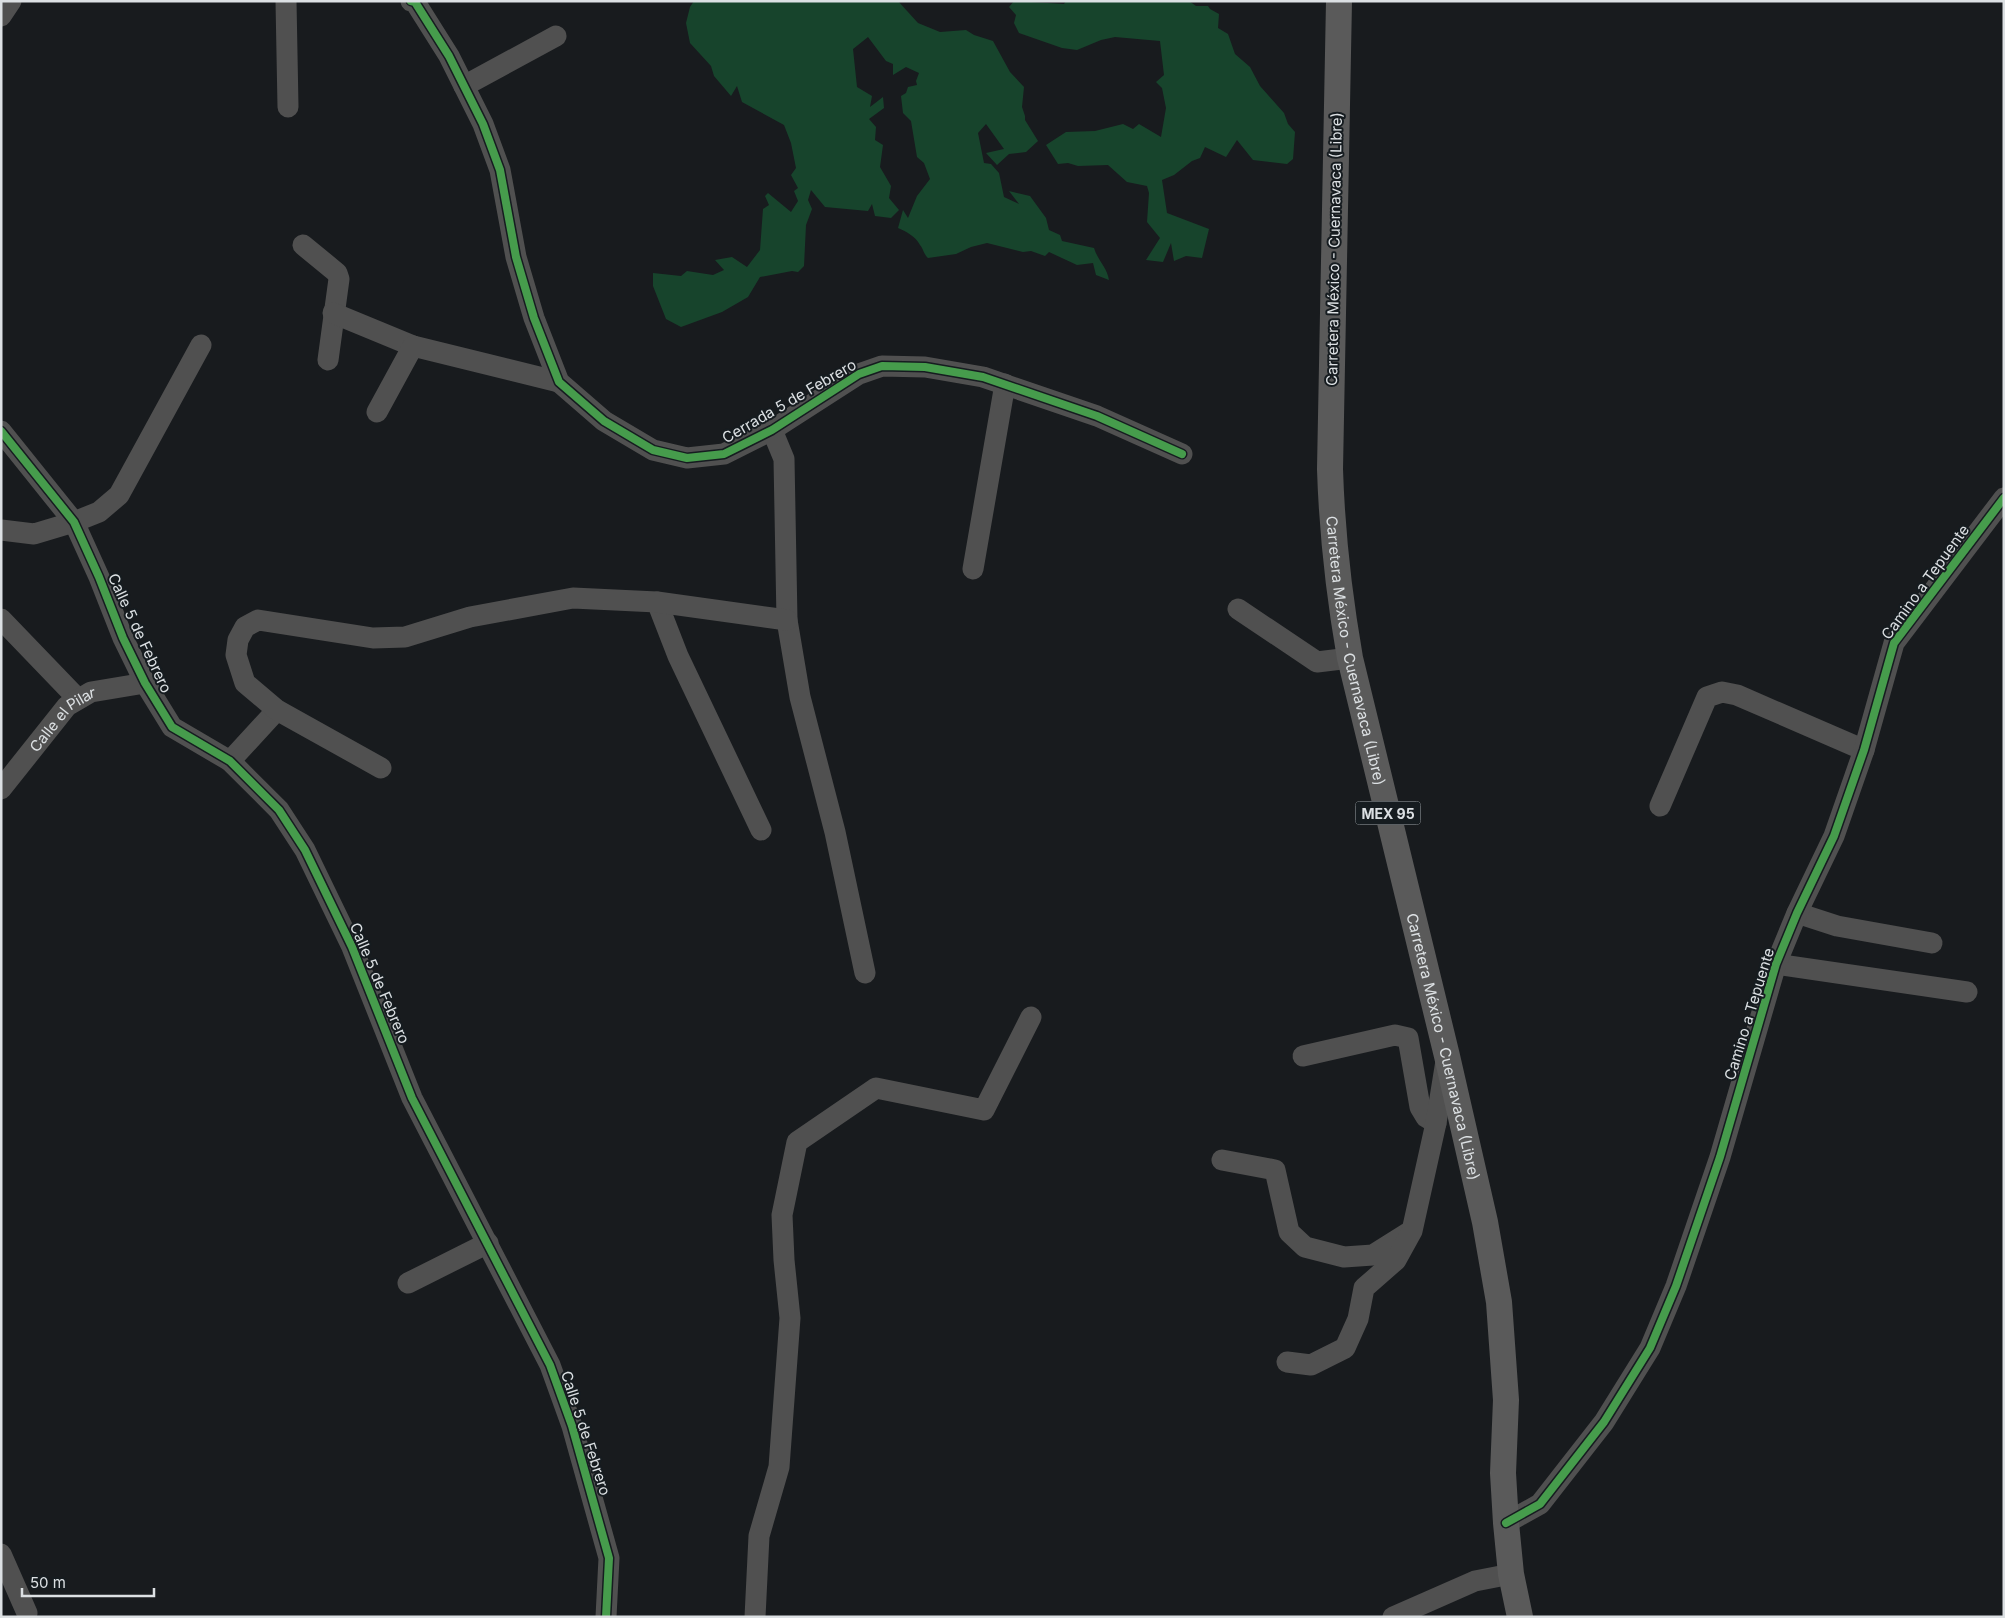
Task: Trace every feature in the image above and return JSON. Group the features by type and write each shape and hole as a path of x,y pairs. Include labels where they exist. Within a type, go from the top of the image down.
{"main road":[{"name":"Carretera México - Cuernavaca (Libre)","path":"1339,1 1330,469 1332,532 1341,606 1350,658 1447,1056 1485,1222 1499,1302 1506,1400 1503,1473 1506,1523 1512,1574 1520,1617"}],"street":[{"path":"1,16 11,1"},
{"path":"286,1 288,107"},
{"name":"Cerrada 5 de Febrero","path":"415,2 449,56 483,124 500,170 516,257 534,318 559,382 604,422 653,450 687,458 724,454 772,430 860,374 882,366 925,367 983,377 1005,384 1097,416 1182,454"},
{"path":"464,86 556,36"},
{"path":"302,245 337,273 339,279 328,360"},
{"path":"333,314 413,346 559,382"},
{"path":"1,530 34,534 99,512 119,495 201,345"},
{"path":"378,412 413,346"},
{"path":"973,569 1005,384"},
{"path":"772,430 784,459 787,620 800,697 835,832 865,974"},
{"name":"Calle 5 de Febrero","path":"1,431 74,522 145,683 172,727 230,761 279,810 305,850 352,947 412,1098 550,1365 572,1426 609,1558 606,1617"},
{"name":"Camino a Tepuente","path":"1506,1523 1540,1504 1604,1422 1650,1348 1676,1286 1720,1157 1776,964 1797,913 1834,836 1864,750 1894,643 2004,498"},
{"path":"381,768 277,710 244,683 236,655 238,640 245,627 258,620 373,638 405,637 470,617 573,598 657,602 787,620"},
{"path":"657,602 678,656 761,830"},
{"path":"1238,609 1318,662 1350,658"},
{"path":"1,619 78,699"},
{"name":"Calle el Pilar","path":"1,789 67,706 91,692 145,683"},
{"path":"1660,806 1707,697 1722,692 1738,695 1864,750"},
{"path":"230,761 277,710"},
{"path":"1797,913 1837,926 1932,943"},
{"path":"1776,964 1967,992"},
{"path":"755,1617 759,1536 780,1467 790,1318 782,1216 797,1142 876,1088 984,1110 1031,1016"},
{"path":"1303,1056 1395,1035 1408,1038 1420,1106 1426,1117 1436,1123"},
{"path":"1287,1362 1311,1365 1346,1348 1358,1319 1364,1288 1396,1260 1412,1231 1436,1123 1447,1056"},
{"path":"1222,1160 1275,1170 1289,1232 1305,1247 1344,1257 1373,1255 1412,1231"},
{"path":"408,1283 488,1242"},
{"path":"1,1554 27,1613"},
{"path":"1393,1617 1476,1581 1512,1574"}],"green space":[{"path":"694,1 898,1 918,23 940,32 966,30 974,35 993,41 1010,72 1024,87 1022,107 1025,120 1038,141 1026,152 1009,154 997,165 986,153 1004,149 986,124 978,133 984,163 991,164 999,173 1004,197 1019,204 1009,191 1030,196 1046,218 1049,230 1060,235 1062,241 1094,248 1109,280 1096,275 1093,263 1077,265 1049,252 1045,256 1031,251 1023,252 987,243 971,247 956,254 928,258 916,239 898,228 903,210 908,218 917,196 930,179 924,163 917,157 911,121 903,113 901,96 906,93 908,87 917,85 916,81 919,73 906,67 893,75 893,64 886,61 868,37 853,49 857,87 872,96 870,107 883,97 884,108 869,119 876,127 875,140 883,145 880,167 891,186 889,198 899,210 891,218 875,216 872,204 868,211 825,207 811,190 808,200 812,209 806,225 804,266 798,272 792,271 760,277 748,297 722,312 681,327 666,319 653,286 653,273 681,276 687,271 713,275 724,270 715,260 732,257 747,267 760,250 763,209 769,205 765,196 768,193 791,212 798,201 794,191 798,188 791,175 796,168 791,143 784,125 742,102 737,86 731,96 714,76 711,66 690,43 686,23 690,7"},
{"path":"1014,1 1064,4 1066,1 1189,1 1196,6 1208,6 1219,14 1218,28 1228,34 1235,54 1250,67 1260,86 1284,113 1288,124 1295,132 1293,159 1287,164 1253,160 1237,140 1226,157 1205,147 1200,158 1192,161 1174,175 1162,180 1167,213 1209,229 1202,258 1186,256 1174,261 1171,243 1163,262 1146,260 1160,238 1147,222 1149,193 1147,186 1127,182 1108,165 1078,166 1068,163 1058,164 1046,145 1066,132 1095,131 1123,124 1133,129 1139,124 1161,137 1166,108 1162,88 1156,82 1164,75 1160,41 1115,37 1101,40 1077,50 1062,48 1019,33 1014,23 1016,15 1009,7"}],"cycle path":[{"path":"411,1 415,2 449,56 483,124 500,170 516,257 534,318 559,382 604,421 653,450 687,458 724,454 772,430 859,374 882,366 925,367 983,377 1097,416 1182,454"},
{"path":"1,431 74,522 99,577 123,638 145,683 172,727 230,761 279,810 305,850 352,947 412,1098 550,1365 572,1426 609,1558 606,1617"},
{"path":"1506,1523 1540,1504 1604,1422 1650,1348 1676,1286 1720,1157 1776,964 1797,913 1834,836 1864,750 1894,643 2004,498"}]}
